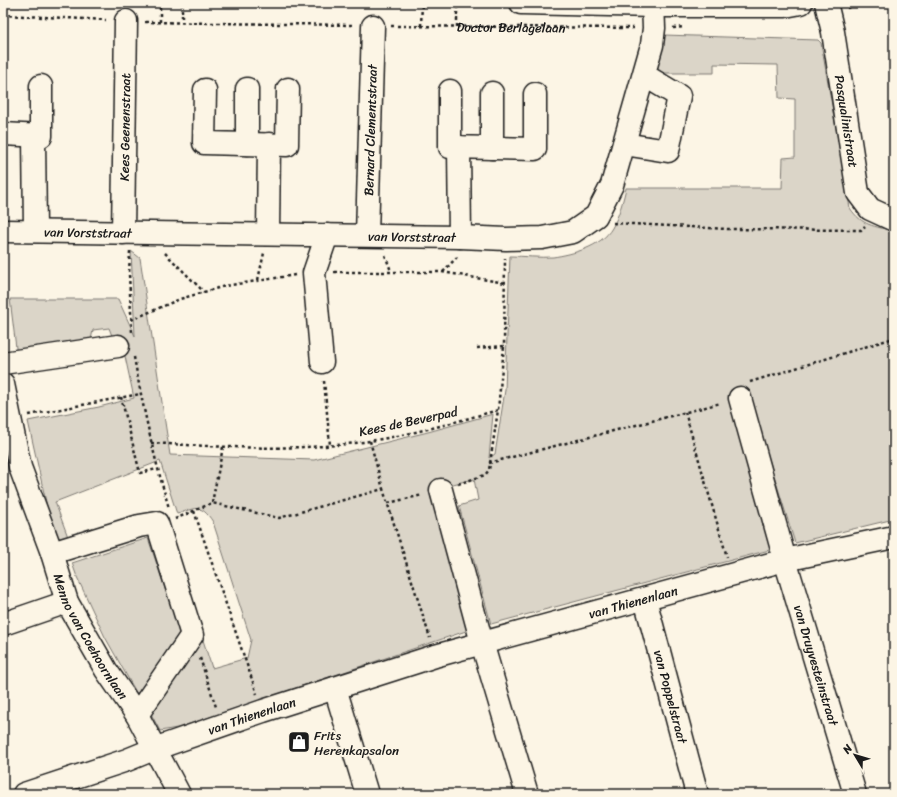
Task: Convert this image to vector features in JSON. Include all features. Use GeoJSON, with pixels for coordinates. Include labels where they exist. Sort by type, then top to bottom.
{"type":"FeatureCollection","features":[{"type":"Feature","properties":{"kind":"street","name":"Doctor Berlagelaan"},"geometry":{"type":"LineString","coordinates":[[521,3],[785,6],[801,3]]}},
{"type":"Feature","properties":{"kind":"street","name":"van Vorststraat"},"geometry":{"type":"LineString","coordinates":[[3,231],[460,236],[506,239],[542,238],[572,232],[596,216],[612,185],[652,45],[654,28],[653,5]]}},
{"type":"Feature","properties":{"kind":"street","name":"Pasqualinistraat"},"geometry":{"type":"LineString","coordinates":[[828,9],[858,193],[870,210]]}},
{"type":"Feature","properties":{"kind":"street","name":"Kees Geenenstraat"},"geometry":{"type":"LineString","coordinates":[[126,21],[133,233]]}},
{"type":"Feature","properties":{"kind":"street","name":"Bernard Clementstraat"},"geometry":{"type":"LineString","coordinates":[[367,235],[373,26]]}},
{"type":"Feature","properties":{"kind":"street"},"geometry":{"type":"LineString","coordinates":[[624,144],[668,151],[679,96],[644,75]]}},
{"type":"Feature","properties":{"kind":"street"},"geometry":{"type":"LineString","coordinates":[[3,134],[41,136],[41,86]]}},
{"type":"Feature","properties":{"kind":"street"},"geometry":{"type":"LineString","coordinates":[[247,89],[247,144]]}},
{"type":"Feature","properties":{"kind":"street"},"geometry":{"type":"LineString","coordinates":[[205,90],[204,143],[287,145],[288,89]]}},
{"type":"Feature","properties":{"kind":"street"},"geometry":{"type":"LineString","coordinates":[[450,91],[450,147],[535,149],[535,94]]}},
{"type":"Feature","properties":{"kind":"street"},"geometry":{"type":"LineString","coordinates":[[492,92],[492,148]]}},
{"type":"Feature","properties":{"kind":"street"},"geometry":{"type":"LineString","coordinates":[[34,136],[35,231]]}},
{"type":"Feature","properties":{"kind":"street"},"geometry":{"type":"LineString","coordinates":[[268,234],[269,144]]}},
{"type":"Feature","properties":{"kind":"street"},"geometry":{"type":"LineString","coordinates":[[459,147],[460,236]]}},
{"type":"Feature","properties":{"kind":"street"},"geometry":{"type":"LineString","coordinates":[[870,210],[894,220]]}},
{"type":"Feature","properties":{"kind":"street"},"geometry":{"type":"LineString","coordinates":[[322,362],[314,273],[327,235]]}},
{"type":"Feature","properties":{"kind":"street"},"geometry":{"type":"LineString","coordinates":[[3,363],[128,346]]}},
{"type":"Feature","properties":{"kind":"street","name":"Menno van Coehoornlaan"},"geometry":{"type":"LineString","coordinates":[[3,384],[20,467],[52,553],[67,602],[106,670],[136,715],[179,794]]}},
{"type":"Feature","properties":{"kind":"street"},"geometry":{"type":"LineString","coordinates":[[740,398],[785,560]]}},
{"type":"Feature","properties":{"kind":"street"},"geometry":{"type":"LineString","coordinates":[[441,490],[482,643],[527,794]]}},
{"type":"Feature","properties":{"kind":"street"},"geometry":{"type":"LineString","coordinates":[[165,522],[192,635]]}},
{"type":"Feature","properties":{"kind":"street","name":"Menno van Coehoornlaan"},"geometry":{"type":"LineString","coordinates":[[52,553],[139,526],[165,522]]}},
{"type":"Feature","properties":{"kind":"street","name":"van Thienenlaan"},"geometry":{"type":"LineString","coordinates":[[24,794],[127,760],[263,711],[435,656],[785,560],[894,537]]}},
{"type":"Feature","properties":{"kind":"street","name":"van Druyvesteinstraat"},"geometry":{"type":"LineString","coordinates":[[785,560],[855,794]]}},
{"type":"Feature","properties":{"kind":"street","name":"van Poppelstraat"},"geometry":{"type":"LineString","coordinates":[[645,599],[698,794]]}},
{"type":"Feature","properties":{"kind":"street"},"geometry":{"type":"LineString","coordinates":[[3,624],[67,602]]}},
{"type":"Feature","properties":{"kind":"street","name":"Menno van Coehoornlaan"},"geometry":{"type":"LineString","coordinates":[[136,715],[192,635]]}},
{"type":"Feature","properties":{"kind":"street"},"geometry":{"type":"LineString","coordinates":[[335,688],[367,794]]}},
{"type":"Feature","properties":{"kind":"path"},"geometry":{"type":"LineString","coordinates":[[160,3],[160,22]]}},
{"type":"Feature","properties":{"kind":"path"},"geometry":{"type":"LineString","coordinates":[[182,3],[182,22]]}},
{"type":"Feature","properties":{"kind":"path"},"geometry":{"type":"LineString","coordinates":[[421,26],[422,3]]}},
{"type":"Feature","properties":{"kind":"path"},"geometry":{"type":"LineString","coordinates":[[457,3],[457,27]]}},
{"type":"Feature","properties":{"kind":"path"},"geometry":{"type":"LineString","coordinates":[[828,9],[858,3]]}},
{"type":"Feature","properties":{"kind":"path","name":"Doctor Berlagelaan"},"geometry":{"type":"LineString","coordinates":[[3,15],[126,21],[373,26],[688,27]]}},
{"type":"Feature","properties":{"kind":"path"},"geometry":{"type":"LineString","coordinates":[[586,222],[728,229],[861,230],[868,222],[870,210]]}},
{"type":"Feature","properties":{"kind":"path"},"geometry":{"type":"LineString","coordinates":[[133,233],[204,292]]}},
{"type":"Feature","properties":{"kind":"path"},"geometry":{"type":"LineString","coordinates":[[133,233],[129,274],[128,346],[157,469],[165,522],[212,503],[279,518],[383,489]]}},
{"type":"Feature","properties":{"kind":"path"},"geometry":{"type":"LineString","coordinates":[[258,280],[268,234]]}},
{"type":"Feature","properties":{"kind":"path"},"geometry":{"type":"LineString","coordinates":[[388,503],[441,490],[485,475],[489,470],[498,410],[504,346],[506,239]]}},
{"type":"Feature","properties":{"kind":"path"},"geometry":{"type":"LineString","coordinates":[[489,463],[740,398],[748,382],[894,338]]}},
{"type":"Feature","properties":{"kind":"path"},"geometry":{"type":"LineString","coordinates":[[478,348],[504,346]]}},
{"type":"Feature","properties":{"kind":"path"},"geometry":{"type":"LineString","coordinates":[[322,362],[330,445]]}},
{"type":"Feature","properties":{"kind":"path"},"geometry":{"type":"LineString","coordinates":[[10,418],[140,394]]}},
{"type":"Feature","properties":{"kind":"path"},"geometry":{"type":"LineString","coordinates":[[121,398],[140,473],[157,469]]}},
{"type":"Feature","properties":{"kind":"path","name":"Kees de Beverpad"},"geometry":{"type":"LineString","coordinates":[[151,443],[277,448],[330,445],[370,441],[423,431],[498,410]]}},
{"type":"Feature","properties":{"kind":"path"},"geometry":{"type":"LineString","coordinates":[[685,412],[732,575]]}},
{"type":"Feature","properties":{"kind":"path"},"geometry":{"type":"LineString","coordinates":[[370,441],[383,489],[435,656]]}},
{"type":"Feature","properties":{"kind":"path"},"geometry":{"type":"LineString","coordinates":[[212,503],[223,447]]}},
{"type":"Feature","properties":{"kind":"path"},"geometry":{"type":"LineString","coordinates":[[194,511],[263,711]]}},
{"type":"Feature","properties":{"kind":"path"},"geometry":{"type":"LineString","coordinates":[[192,635],[222,725]]}},
{"type":"Feature","properties":{"kind":"shaded area"},"geometry":{"type":"Polygon","coordinates":[[[664,35],[818,40],[821,43],[850,208],[864,222],[894,231],[894,519],[795,543],[751,401],[773,549],[491,624],[459,506],[478,500],[474,479],[436,488],[472,629],[177,728],[160,731],[150,712],[202,637],[212,668],[247,658],[251,640],[213,522],[205,512],[197,509],[177,514],[160,461],[55,502],[71,545],[58,540],[48,511],[28,421],[99,407],[134,398],[123,347],[116,346],[109,328],[93,330],[90,345],[17,356],[10,299],[118,299],[135,336],[131,251],[140,258],[170,455],[314,460],[428,432],[493,414],[489,458],[495,454],[505,390],[510,256],[553,257],[578,252],[594,245],[607,235],[612,228],[619,213],[626,188],[782,188],[783,158],[795,157],[795,99],[779,98],[778,65],[714,64],[714,73],[654,73],[664,35]]]}},
{"type":"Feature","properties":{"kind":"shaded area"},"geometry":{"type":"Polygon","coordinates":[[[148,538],[179,630],[178,637],[137,694],[105,637],[72,563],[148,538]]]}},
{"type":"Feature","properties":{"kind":"place","name":"Frits Herenkapsalon"},"geometry":{"type":"Point","coordinates":[299,742]}}]}
